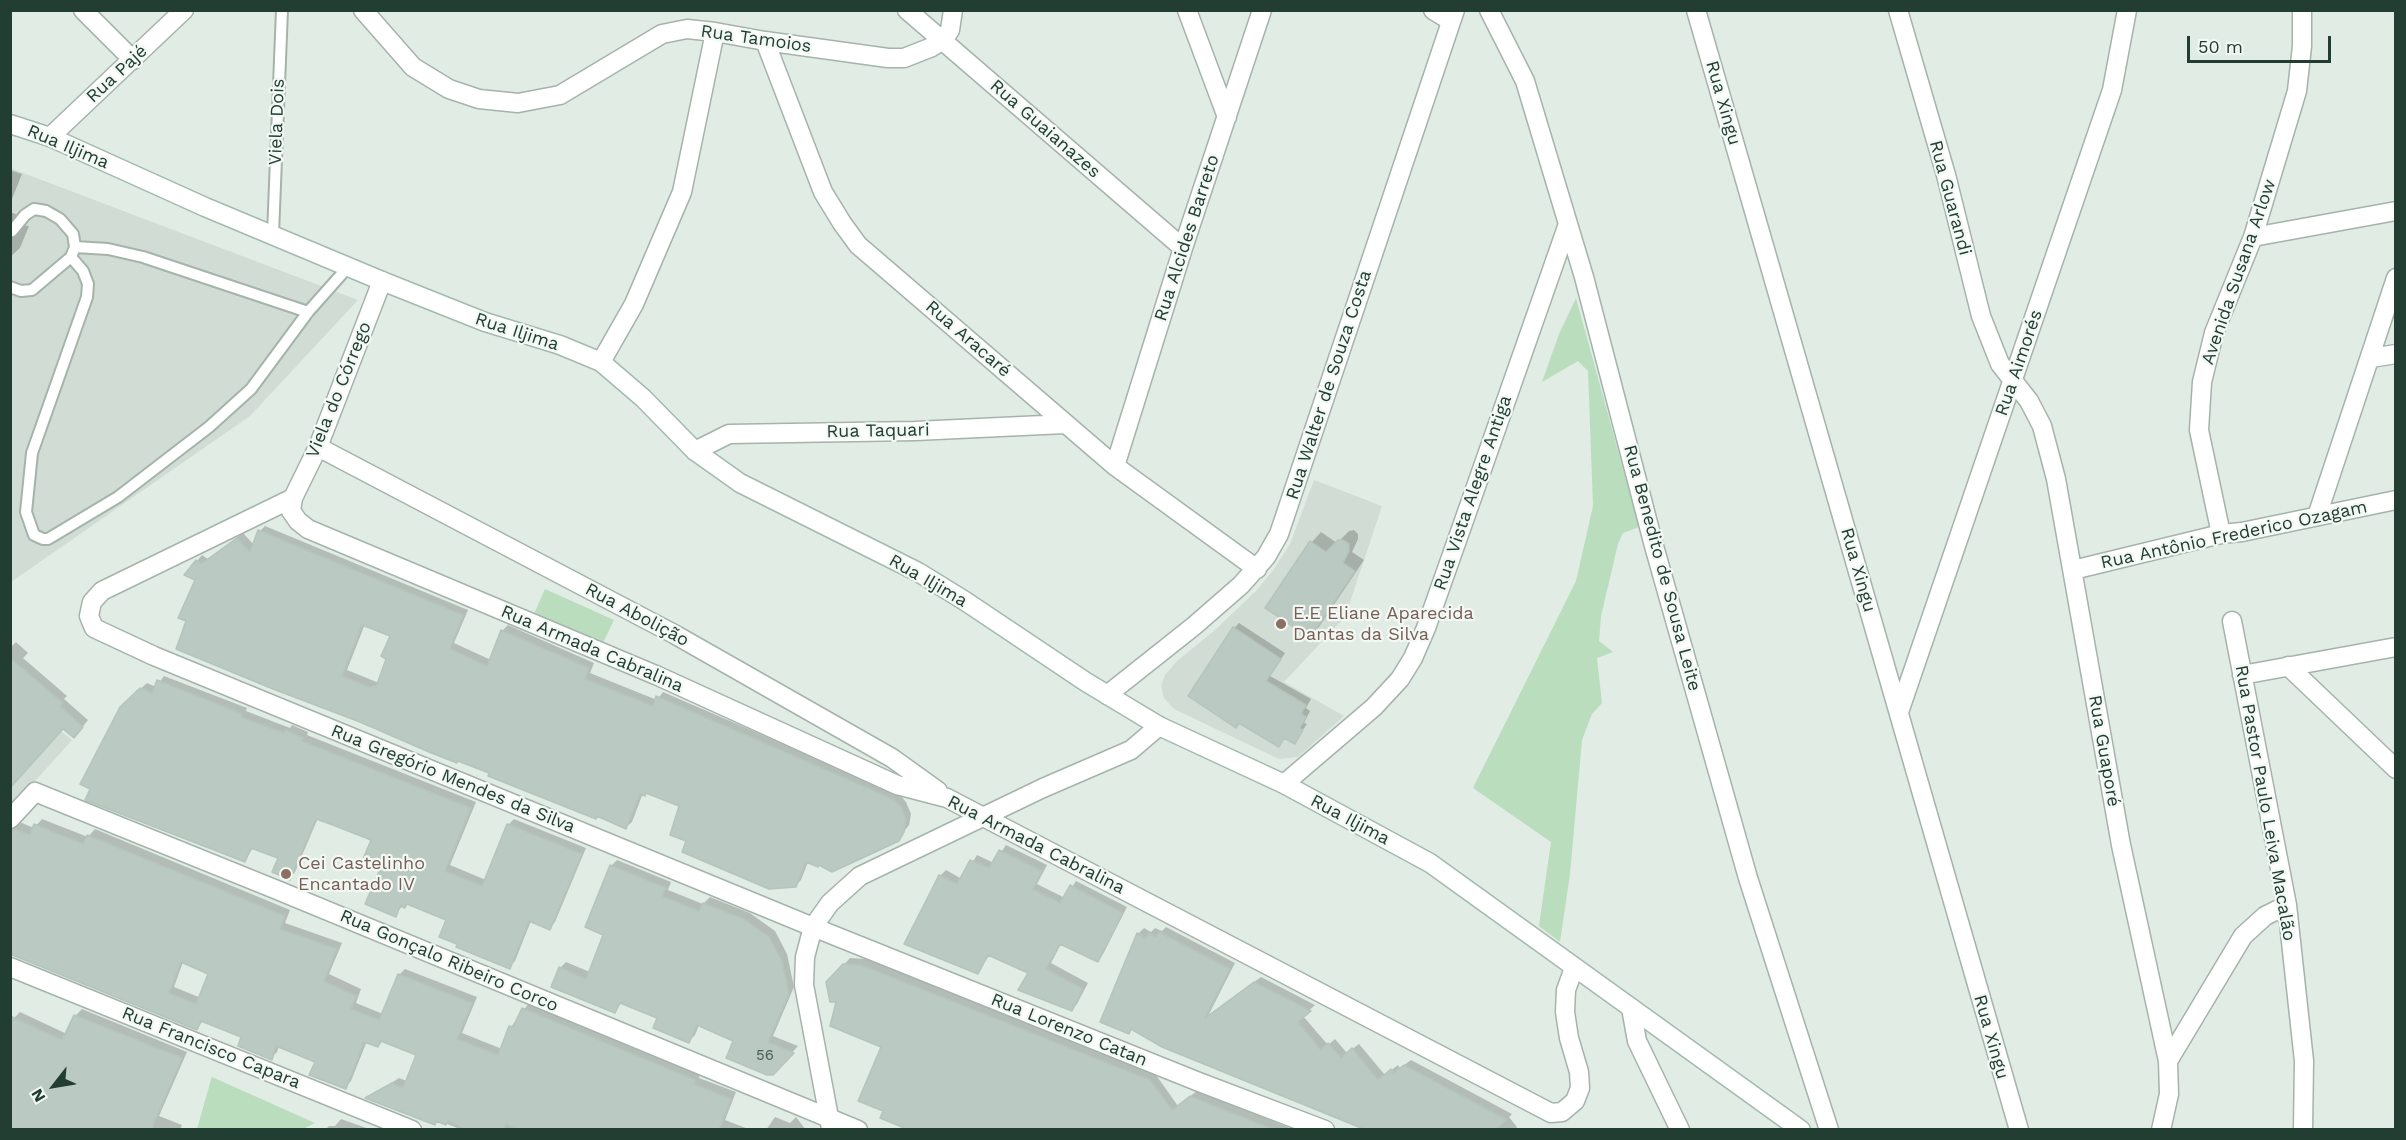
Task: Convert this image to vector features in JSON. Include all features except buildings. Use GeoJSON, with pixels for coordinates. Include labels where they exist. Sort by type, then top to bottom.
{"type":"FeatureCollection","features":[{"type":"Feature","properties":{"kind":"street"},"geometry":{"type":"LineString","coordinates":[[83,10],[133,60]]}},
{"type":"Feature","properties":{"kind":"street","name":"Rua Pajé"},"geometry":{"type":"LineString","coordinates":[[50,137],[184,10]]}},
{"type":"Feature","properties":{"kind":"street","name":"Rua Tamoios"},"geometry":{"type":"LineString","coordinates":[[363,10],[413,67],[449,89],[479,99],[518,103],[560,95],[662,34],[687,29],[896,58],[932,47],[943,40]]}},
{"type":"Feature","properties":{"kind":"street","name":"Rua Guaianazes"},"geometry":{"type":"LineString","coordinates":[[907,10],[1183,248]]}},
{"type":"Feature","properties":{"kind":"street"},"geometry":{"type":"LineString","coordinates":[[943,40],[950,30],[953,10]]}},
{"type":"Feature","properties":{"kind":"street"},"geometry":{"type":"LineString","coordinates":[[1187,10],[1227,117]]}},
{"type":"Feature","properties":{"kind":"street","name":"Rua Alcides Barreto"},"geometry":{"type":"LineString","coordinates":[[1115,466],[1183,248],[1262,10]]}},
{"type":"Feature","properties":{"kind":"street"},"geometry":{"type":"LineString","coordinates":[[1432,10],[1453,16]]}},
{"type":"Feature","properties":{"kind":"street","name":"Rua Benedito de Sousa Leite"},"geometry":{"type":"LineString","coordinates":[[1489,10],[1525,81],[1584,277],[1658,558],[1748,878],[1829,1130]]}},
{"type":"Feature","properties":{"kind":"street","name":"Rua Xingu"},"geometry":{"type":"LineString","coordinates":[[1696,10],[2019,1130]]}},
{"type":"Feature","properties":{"kind":"street","name":"Rua Guarandi"},"geometry":{"type":"LineString","coordinates":[[1898,10],[1946,175],[1981,316],[2000,364],[2013,380]]}},
{"type":"Feature","properties":{"kind":"street","name":"Rua Aimorés"},"geometry":{"type":"LineString","coordinates":[[1899,712],[2112,90],[2127,10]]}},
{"type":"Feature","properties":{"kind":"street","name":"Avenida Susana Arlow"},"geometry":{"type":"LineString","coordinates":[[2221,534],[2199,430],[2202,382],[2214,333],[2253,237],[2297,91],[2302,46],[2302,10]]}},
{"type":"Feature","properties":{"kind":"street","name":"Rua Walter de Souza Costa"},"geometry":{"type":"LineString","coordinates":[[1107,695],[1194,626],[1257,569],[1279,534],[1453,16]]}},
{"type":"Feature","properties":{"kind":"street"},"geometry":{"type":"LineString","coordinates":[[601,362],[634,304],[682,192],[715,32]]}},
{"type":"Feature","properties":{"kind":"street","name":"Rua Aracaré"},"geometry":{"type":"LineString","coordinates":[[765,41],[823,192],[853,237],[1115,466],[1257,569]]}},
{"type":"Feature","properties":{"kind":"street","name":"Rua Iljima"},"geometry":{"type":"LineString","coordinates":[[10,124],[50,137],[205,207],[382,282],[485,322],[561,345],[601,362],[644,398],[695,451],[740,483],[927,578],[1107,695],[1159,726],[1284,784],[1430,863],[1801,1130]]}},
{"type":"Feature","properties":{"kind":"street"},"geometry":{"type":"LineString","coordinates":[[2253,237],[2396,211]]}},
{"type":"Feature","properties":{"kind":"street","name":"Rua Vista Alegre Antiga"},"geometry":{"type":"LineString","coordinates":[[1284,784],[1374,708],[1400,679],[1413,658],[1426,628],[1568,224]]}},
{"type":"Feature","properties":{"kind":"street"},"geometry":{"type":"LineString","coordinates":[[2317,516],[2396,278]]}},
{"type":"Feature","properties":{"kind":"street","name":"Viela do Córrego"},"geometry":{"type":"LineString","coordinates":[[292,498],[318,447],[382,282]]}},
{"type":"Feature","properties":{"kind":"street"},"geometry":{"type":"LineString","coordinates":[[2371,358],[2396,354]]}},
{"type":"Feature","properties":{"kind":"street","name":"Rua Guaporé"},"geometry":{"type":"LineString","coordinates":[[2013,380],[2029,401],[2042,426],[2056,479],[2121,845],[2168,1061],[2169,1094],[2161,1130]]}},
{"type":"Feature","properties":{"kind":"street","name":"Rua Taquari"},"geometry":{"type":"LineString","coordinates":[[695,451],[729,434],[915,431],[1065,424]]}},
{"type":"Feature","properties":{"kind":"street","name":"Rua Abolição"},"geometry":{"type":"LineString","coordinates":[[318,447],[674,634],[892,758],[947,798]]}},
{"type":"Feature","properties":{"kind":"street","name":"Rua Gregório Mendes da Silva"},"geometry":{"type":"LineString","coordinates":[[292,498],[102,591],[92,602],[89,616],[94,628],[154,656],[813,927]]}},
{"type":"Feature","properties":{"kind":"street","name":"Rua Armada Cabralina"},"geometry":{"type":"LineString","coordinates":[[292,498],[291,511],[308,529],[658,676],[897,785],[947,798],[1551,1113],[1562,1112],[1575,1101],[1580,1088],[1579,1072],[1569,1038],[1565,1012],[1566,990],[1574,968]]}},
{"type":"Feature","properties":{"kind":"street","name":"Rua Antônio Frederico Ozagam"},"geometry":{"type":"LineString","coordinates":[[2073,570],[2221,534],[2242,532],[2396,500]]}},
{"type":"Feature","properties":{"kind":"street","name":"Rua Pastor Paulo Leiva Macalão"},"geometry":{"type":"LineString","coordinates":[[2232,621],[2287,905],[2304,1061],[2303,1130]]}},
{"type":"Feature","properties":{"kind":"street"},"geometry":{"type":"LineString","coordinates":[[2242,675],[2396,647]]}},
{"type":"Feature","properties":{"kind":"street"},"geometry":{"type":"LineString","coordinates":[[2288,666],[2396,770]]}},
{"type":"Feature","properties":{"kind":"street"},"geometry":{"type":"LineString","coordinates":[[830,1124],[804,985],[805,957],[813,927],[830,903],[860,876],[1043,788],[1131,750],[1159,726]]}},
{"type":"Feature","properties":{"kind":"street","name":"Rua Gonçalo Ribeiro Corco"},"geometry":{"type":"LineString","coordinates":[[10,819],[34,792],[282,892],[830,1124],[858,1130]]}},
{"type":"Feature","properties":{"kind":"street"},"geometry":{"type":"LineString","coordinates":[[2168,1061],[2243,936],[2265,916],[2287,905]]}},
{"type":"Feature","properties":{"kind":"street","name":"Rua Lorenzo Catan"},"geometry":{"type":"LineString","coordinates":[[813,927],[1199,1082],[1325,1130]]}},
{"type":"Feature","properties":{"kind":"street","name":"Rua Francisco Capara"},"geometry":{"type":"LineString","coordinates":[[10,967],[412,1130]]}},
{"type":"Feature","properties":{"kind":"street"},"geometry":{"type":"LineString","coordinates":[[1631,1008],[1637,1041],[1680,1130]]}},
{"type":"Feature","properties":{"kind":"lane","name":"Viela Dois"},"geometry":{"type":"LineString","coordinates":[[273,234],[282,10]]}},
{"type":"Feature","properties":{"kind":"lane"},"geometry":{"type":"LineString","coordinates":[[12,231],[25,215],[34,209],[46,211],[60,219],[74,234],[73,252],[88,284],[87,297],[32,453],[26,512],[34,535],[48,540],[118,497],[209,427],[251,389],[308,312],[348,267]]}},
{"type":"Feature","properties":{"kind":"lane"},"geometry":{"type":"LineString","coordinates":[[10,287],[21,291],[32,290],[73,252],[108,249],[143,257],[308,312]]}},
{"type":"Feature","properties":{"kind":"shaded area"},"geometry":{"type":"Polygon","coordinates":[[[10,168],[358,300],[250,416],[11,582],[10,168]]]}},
{"type":"Feature","properties":{"kind":"shaded area","name":"E.E Eliane Aparecida Dantas da Silva"},"geometry":{"type":"Polygon","coordinates":[[[1314,480],[1382,506],[1345,617],[1284,682],[1344,716],[1298,757],[1279,759],[1174,709],[1164,698],[1161,686],[1165,675],[1177,661],[1215,630],[1256,591],[1274,569],[1290,544],[1314,480]]]}},
{"type":"Feature","properties":{"kind":"shaded area"},"geometry":{"type":"Polygon","coordinates":[[[11,692],[72,740],[11,808],[11,692]]]}},
{"type":"Feature","properties":{"kind":"green space"},"geometry":{"type":"Polygon","coordinates":[[[1576,298],[1639,527],[1623,533],[1618,544],[1601,616],[1599,641],[1613,652],[1597,658],[1602,703],[1592,714],[1582,740],[1570,874],[1560,942],[1539,926],[1551,842],[1473,788],[1576,581],[1593,506],[1588,371],[1578,361],[1542,382],[1559,334],[1576,298]]]}},
{"type":"Feature","properties":{"kind":"green space"},"geometry":{"type":"Polygon","coordinates":[[[545,589],[614,620],[601,647],[533,616],[545,589]]]}},
{"type":"Feature","properties":{"kind":"green space"},"geometry":{"type":"Polygon","coordinates":[[[212,1076],[315,1123],[303,1129],[197,1129],[212,1076]]]}},
{"type":"Feature","properties":{"kind":"place","name":"E.E Eliane Aparecida Dantas da Silva"},"geometry":{"type":"Point","coordinates":[1281,624]}},
{"type":"Feature","properties":{"kind":"place","name":"Cei Castelinho Encantado IV"},"geometry":{"type":"Point","coordinates":[286,874]}}]}
